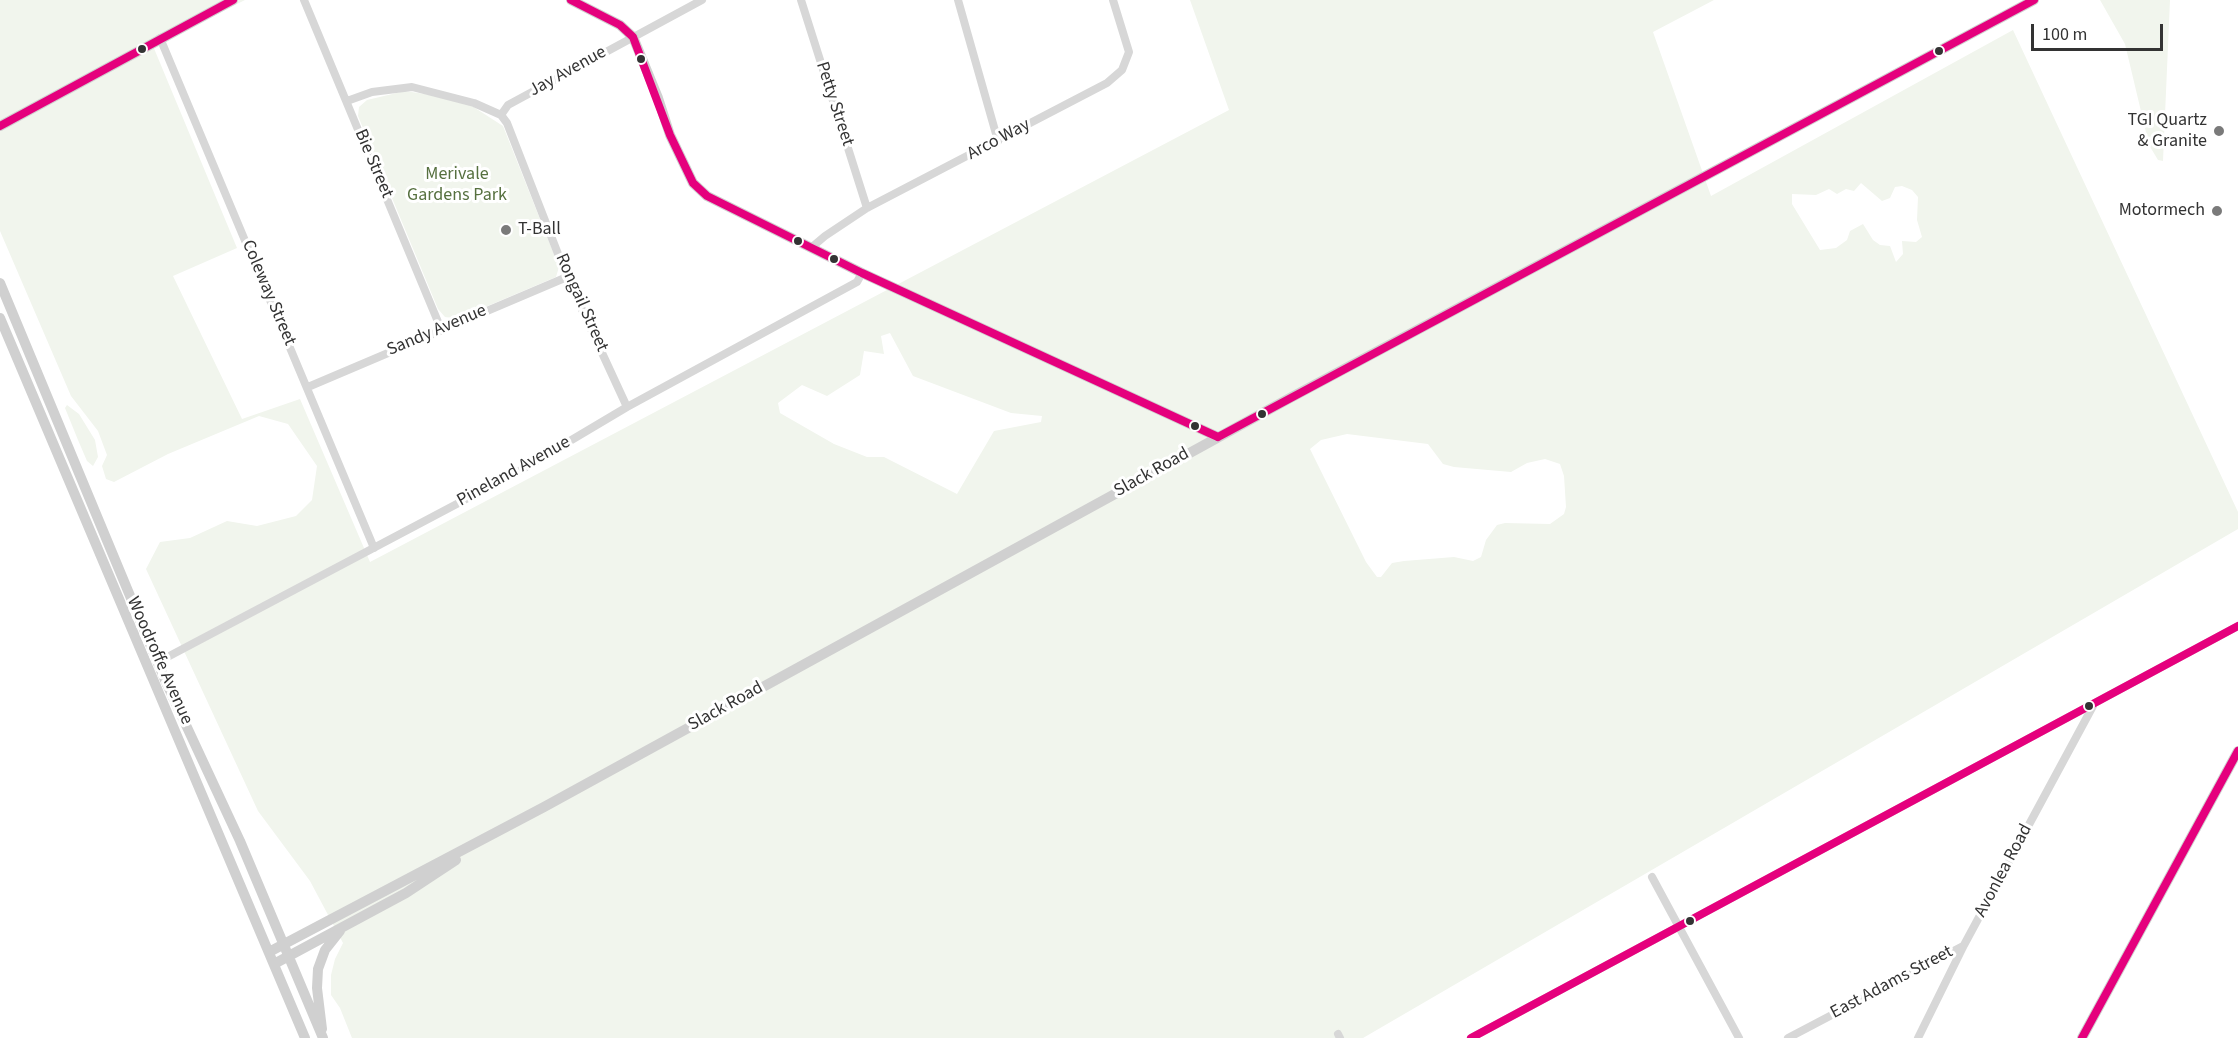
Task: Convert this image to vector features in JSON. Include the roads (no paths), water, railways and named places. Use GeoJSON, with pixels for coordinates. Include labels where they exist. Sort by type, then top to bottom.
{"type":"FeatureCollection","features":[{"type":"Feature","properties":{"kind":"street"},"geometry":{"type":"LineString","coordinates":[[0,126],[233,0]]}},
{"type":"Feature","properties":{"kind":"street","name":"Bie Street"},"geometry":{"type":"LineString","coordinates":[[304,0],[441,329]]}},
{"type":"Feature","properties":{"kind":"street"},"geometry":{"type":"LineString","coordinates":[[571,0],[620,25],[633,37],[670,135],[693,183],[707,196],[862,273],[1218,437]]}},
{"type":"Feature","properties":{"kind":"street","name":"Jay Avenue"},"geometry":{"type":"LineString","coordinates":[[501,115],[508,105],[702,0]]}},
{"type":"Feature","properties":{"kind":"street","name":"Petty Street"},"geometry":{"type":"LineString","coordinates":[[801,0],[867,208]]}},
{"type":"Feature","properties":{"kind":"street"},"geometry":{"type":"LineString","coordinates":[[957,0],[998,141]]}},
{"type":"Feature","properties":{"kind":"street","name":"Arco Way"},"geometry":{"type":"LineString","coordinates":[[812,247],[867,208],[1107,83],[1122,70],[1129,52],[1113,0]]}},
{"type":"Feature","properties":{"kind":"street","name":"Slack Road"},"geometry":{"type":"LineString","coordinates":[[269,952],[495,832],[1218,437],[2034,0]]}},
{"type":"Feature","properties":{"kind":"street","name":"Coleway Street"},"geometry":{"type":"LineString","coordinates":[[160,38],[374,548]]}},
{"type":"Feature","properties":{"kind":"street"},"geometry":{"type":"LineString","coordinates":[[346,101],[372,92],[412,87],[474,103],[501,115]]}},
{"type":"Feature","properties":{"kind":"street","name":"Rongail Street"},"geometry":{"type":"LineString","coordinates":[[501,115],[513,138],[567,277],[627,408]]}},
{"type":"Feature","properties":{"kind":"street","name":"Pineland Avenue"},"geometry":{"type":"LineString","coordinates":[[158,662],[521,470],[627,408],[857,282],[862,273]]}},
{"type":"Feature","properties":{"kind":"street","name":"Sandy Avenue"},"geometry":{"type":"LineString","coordinates":[[308,387],[567,277]]}},
{"type":"Feature","properties":{"kind":"street","name":"Woodroffe Avenue"},"geometry":{"type":"LineString","coordinates":[[0,283],[158,662],[232,822],[322,1036]]}},
{"type":"Feature","properties":{"kind":"street","name":"Woodroffe Avenue"},"geometry":{"type":"LineString","coordinates":[[0,318],[305,1038]]}},
{"type":"Feature","properties":{"kind":"street"},"geometry":{"type":"LineString","coordinates":[[1471,1038],[1678,929],[2238,626]]}},
{"type":"Feature","properties":{"kind":"street","name":"Avonlea Road"},"geometry":{"type":"LineString","coordinates":[[1918,1038],[1964,945],[2094,705]]}},
{"type":"Feature","properties":{"kind":"street"},"geometry":{"type":"LineString","coordinates":[[2082,1038],[2238,751]]}},
{"type":"Feature","properties":{"kind":"street","name":"Slack Road"},"geometry":{"type":"LineString","coordinates":[[274,964],[406,893],[495,832]]}},
{"type":"Feature","properties":{"kind":"street"},"geometry":{"type":"LineString","coordinates":[[1652,877],[1678,929],[1739,1038]]}},
{"type":"Feature","properties":{"kind":"street"},"geometry":{"type":"LineString","coordinates":[[322,1036],[318,969],[325,950],[347,925]]}},
{"type":"Feature","properties":{"kind":"street","name":"East Adams Street"},"geometry":{"type":"LineString","coordinates":[[1788,1038],[1964,945]]}},
{"type":"Feature","properties":{"kind":"place","name":"TGI Quartz & Granite"},"geometry":{"type":"Point","coordinates":[2219,131]}},
{"type":"Feature","properties":{"kind":"place","name":"Motormech"},"geometry":{"type":"Point","coordinates":[2217,211]}},
{"type":"Feature","properties":{"kind":"place","name":"T-Ball"},"geometry":{"type":"Point","coordinates":[506,230]}},
{"type":"Feature","properties":{"kind":"park label","name":"Merivale Gardens Park"},"geometry":{"type":"Point","coordinates":[457,186]}}]}
